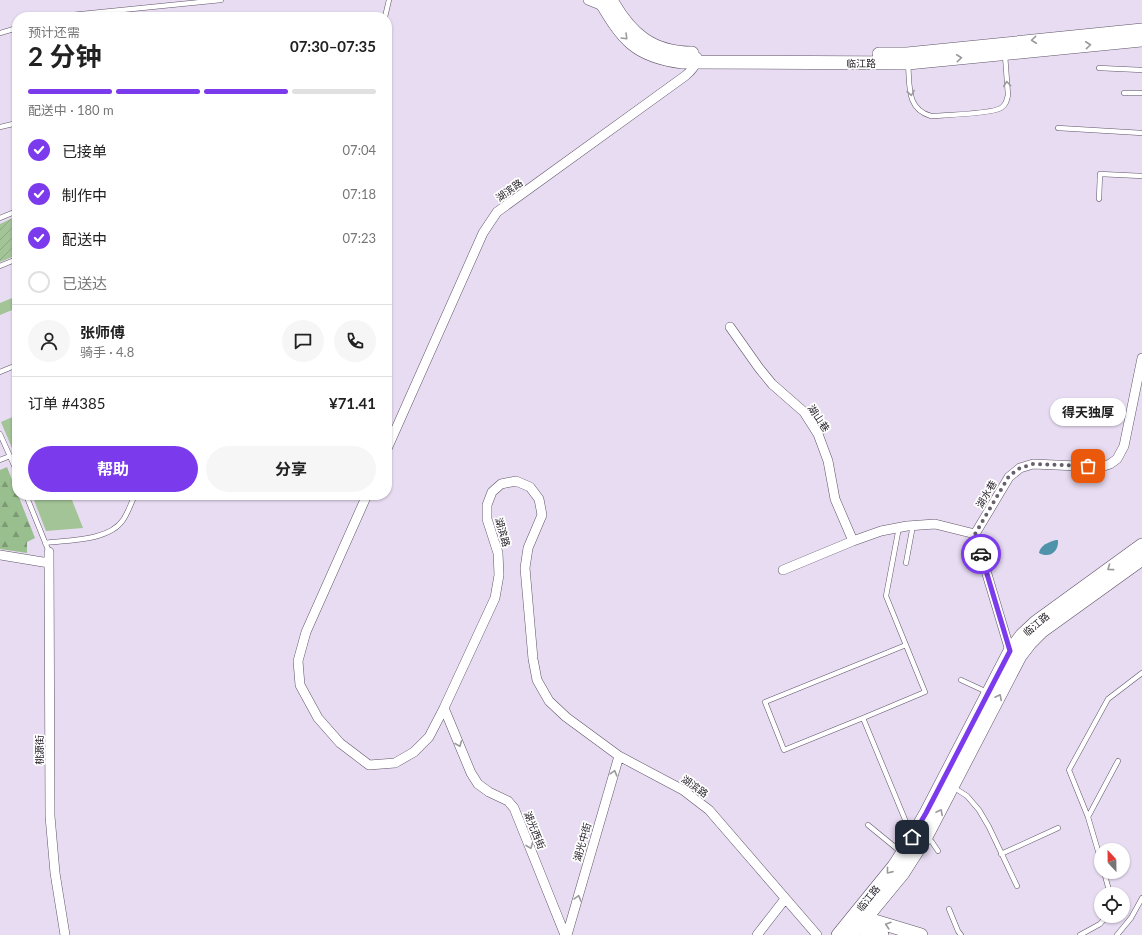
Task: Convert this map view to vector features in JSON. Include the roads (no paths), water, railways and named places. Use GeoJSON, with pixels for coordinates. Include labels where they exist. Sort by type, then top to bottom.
{"type":"FeatureCollection","features":[{"type":"Feature","properties":{"kind":"main road","name":"临江路"},"geometry":{"type":"LineString","coordinates":[[604,1],[618,30],[638,49],[665,60],[697,58],[908,59],[1004,49],[1142,30]]}},
{"type":"Feature","properties":{"kind":"main road","name":"临江路"},"geometry":{"type":"LineString","coordinates":[[1004,49],[1142,40]]}},
{"type":"Feature","properties":{"kind":"main road","name":"临江路"},"geometry":{"type":"LineString","coordinates":[[855,924],[902,853],[918,835],[953,787],[1022,635],[1036,622],[1142,546]]}},
{"type":"Feature","properties":{"kind":"main road","name":"临江路"},"geometry":{"type":"LineString","coordinates":[[838,935],[855,924],[903,873],[918,835],[988,693],[1015,653],[1142,559]]}},
{"type":"Feature","properties":{"kind":"main road"},"geometry":{"type":"LineString","coordinates":[[855,924],[882,935]]}},
{"type":"Feature","properties":{"kind":"main road"},"geometry":{"type":"LineString","coordinates":[[855,924],[921,935]]}},
{"type":"Feature","properties":{"kind":"street"},"geometry":{"type":"LineString","coordinates":[[588,0],[604,1]]}},
{"type":"Feature","properties":{"kind":"street","name":"湖滨路"},"geometry":{"type":"LineString","coordinates":[[392,438],[483,233],[497,212],[685,76],[692,69],[697,58]]}},
{"type":"Feature","properties":{"kind":"street","name":"湖山巷"},"geometry":{"type":"LineString","coordinates":[[730,327],[772,384],[804,412],[818,434],[828,461],[835,499],[853,541]]}},
{"type":"Feature","properties":{"kind":"street","name":"湖水巷"},"geometry":{"type":"LineString","coordinates":[[975,534],[1009,476],[1020,468],[1033,464],[1101,467],[1117,460],[1124,446],[1142,358]]}},
{"type":"Feature","properties":{"kind":"street","name":"湖滨路"},"geometry":{"type":"LineString","coordinates":[[365,500],[306,632],[298,661],[300,685],[318,718],[340,743],[369,765],[395,763],[414,752],[428,737],[444,708],[494,598],[498,583],[498,553],[487,519],[487,505],[492,492],[501,484],[516,481],[530,487],[539,499],[542,515],[528,548],[525,568],[533,659],[538,680],[549,702],[566,717],[618,756],[683,790],[709,810],[817,935]]}},
{"type":"Feature","properties":{"kind":"street"},"geometry":{"type":"LineString","coordinates":[[783,570],[853,541],[881,531],[899,527],[935,524],[975,534],[1015,653]]}},
{"type":"Feature","properties":{"kind":"street","name":"桃源街"},"geometry":{"type":"LineString","coordinates":[[48,552],[50,816],[55,873],[64,935]]}},
{"type":"Feature","properties":{"kind":"street"},"geometry":{"type":"LineString","coordinates":[[0,555],[49,563]]}},
{"type":"Feature","properties":{"kind":"street","name":"湖光西街"},"geometry":{"type":"LineString","coordinates":[[444,708],[471,773],[478,784],[489,792],[508,801],[514,808],[566,935]]}},
{"type":"Feature","properties":{"kind":"street","name":"湖光中街"},"geometry":{"type":"LineString","coordinates":[[566,935],[618,756]]}},
{"type":"Feature","properties":{"kind":"street"},"geometry":{"type":"LineString","coordinates":[[756,935],[785,899]]}},
{"type":"Feature","properties":{"kind":"lane"},"geometry":{"type":"LineString","coordinates":[[102,12],[221,0]]}},
{"type":"Feature","properties":{"kind":"lane"},"geometry":{"type":"LineString","coordinates":[[386,12],[390,0]]}},
{"type":"Feature","properties":{"kind":"lane"},"geometry":{"type":"LineString","coordinates":[[0,33],[12,29]]}},
{"type":"Feature","properties":{"kind":"lane"},"geometry":{"type":"LineString","coordinates":[[908,59],[911,96],[917,109],[924,114],[931,116],[993,111],[1004,105],[1007,100],[1008,94],[1004,49]]}},
{"type":"Feature","properties":{"kind":"lane"},"geometry":{"type":"LineString","coordinates":[[1099,68],[1142,70]]}},
{"type":"Feature","properties":{"kind":"lane"},"geometry":{"type":"LineString","coordinates":[[1124,93],[1142,93]]}},
{"type":"Feature","properties":{"kind":"lane"},"geometry":{"type":"LineString","coordinates":[[0,127],[12,124]]}},
{"type":"Feature","properties":{"kind":"lane"},"geometry":{"type":"LineString","coordinates":[[1058,128],[1142,133]]}},
{"type":"Feature","properties":{"kind":"lane"},"geometry":{"type":"LineString","coordinates":[[1098,199],[1100,174],[1142,176]]}},
{"type":"Feature","properties":{"kind":"lane"},"geometry":{"type":"LineString","coordinates":[[0,218],[12,213]]}},
{"type":"Feature","properties":{"kind":"lane"},"geometry":{"type":"LineString","coordinates":[[0,266],[12,260]]}},
{"type":"Feature","properties":{"kind":"lane"},"geometry":{"type":"LineString","coordinates":[[0,372],[12,367]]}},
{"type":"Feature","properties":{"kind":"lane"},"geometry":{"type":"LineString","coordinates":[[0,434],[12,461]]}},
{"type":"Feature","properties":{"kind":"lane"},"geometry":{"type":"LineString","coordinates":[[0,460],[10,456]]}},
{"type":"Feature","properties":{"kind":"lane"},"geometry":{"type":"LineString","coordinates":[[28,500],[48,552]]}},
{"type":"Feature","properties":{"kind":"lane"},"geometry":{"type":"LineString","coordinates":[[45,543],[90,538],[112,531],[123,521],[133,500]]}},
{"type":"Feature","properties":{"kind":"lane"},"geometry":{"type":"LineString","coordinates":[[906,563],[913,525]]}},
{"type":"Feature","properties":{"kind":"lane"},"geometry":{"type":"LineString","coordinates":[[899,527],[886,596],[906,644],[925,692],[784,750],[765,702],[906,644]]}},
{"type":"Feature","properties":{"kind":"lane"},"geometry":{"type":"LineString","coordinates":[[1096,843],[1088,817],[1069,770],[1108,699],[1142,673]]}},
{"type":"Feature","properties":{"kind":"lane"},"geometry":{"type":"LineString","coordinates":[[962,680],[988,693]]}},
{"type":"Feature","properties":{"kind":"lane"},"geometry":{"type":"LineString","coordinates":[[863,718],[918,835],[934,843],[938,851]]}},
{"type":"Feature","properties":{"kind":"lane"},"geometry":{"type":"LineString","coordinates":[[1088,817],[1118,761]]}},
{"type":"Feature","properties":{"kind":"lane"},"geometry":{"type":"LineString","coordinates":[[953,787],[972,800],[983,817],[992,840],[1002,854],[1017,886]]}},
{"type":"Feature","properties":{"kind":"lane"},"geometry":{"type":"LineString","coordinates":[[868,825],[902,853]]}},
{"type":"Feature","properties":{"kind":"lane"},"geometry":{"type":"LineString","coordinates":[[1002,854],[1058,828]]}},
{"type":"Feature","properties":{"kind":"lane"},"geometry":{"type":"LineString","coordinates":[[1117,935],[1131,918],[1142,898]]}},
{"type":"Feature","properties":{"kind":"lane"},"geometry":{"type":"LineString","coordinates":[[949,909],[958,931],[962,935]]}},
{"type":"Feature","properties":{"kind":"lane"},"geometry":{"type":"LineString","coordinates":[[1080,935],[1101,923]]}},
{"type":"Feature","properties":{"kind":"water"},"geometry":{"type":"Polygon","coordinates":[[[1058,540],[1058,544],[1053,553],[1043,555],[1039,553],[1043,546],[1058,540]]]}},
{"type":"Feature","properties":{"kind":"place","name":"得天独厚"},"geometry":{"type":"Point","coordinates":[1088,466]}}]}
